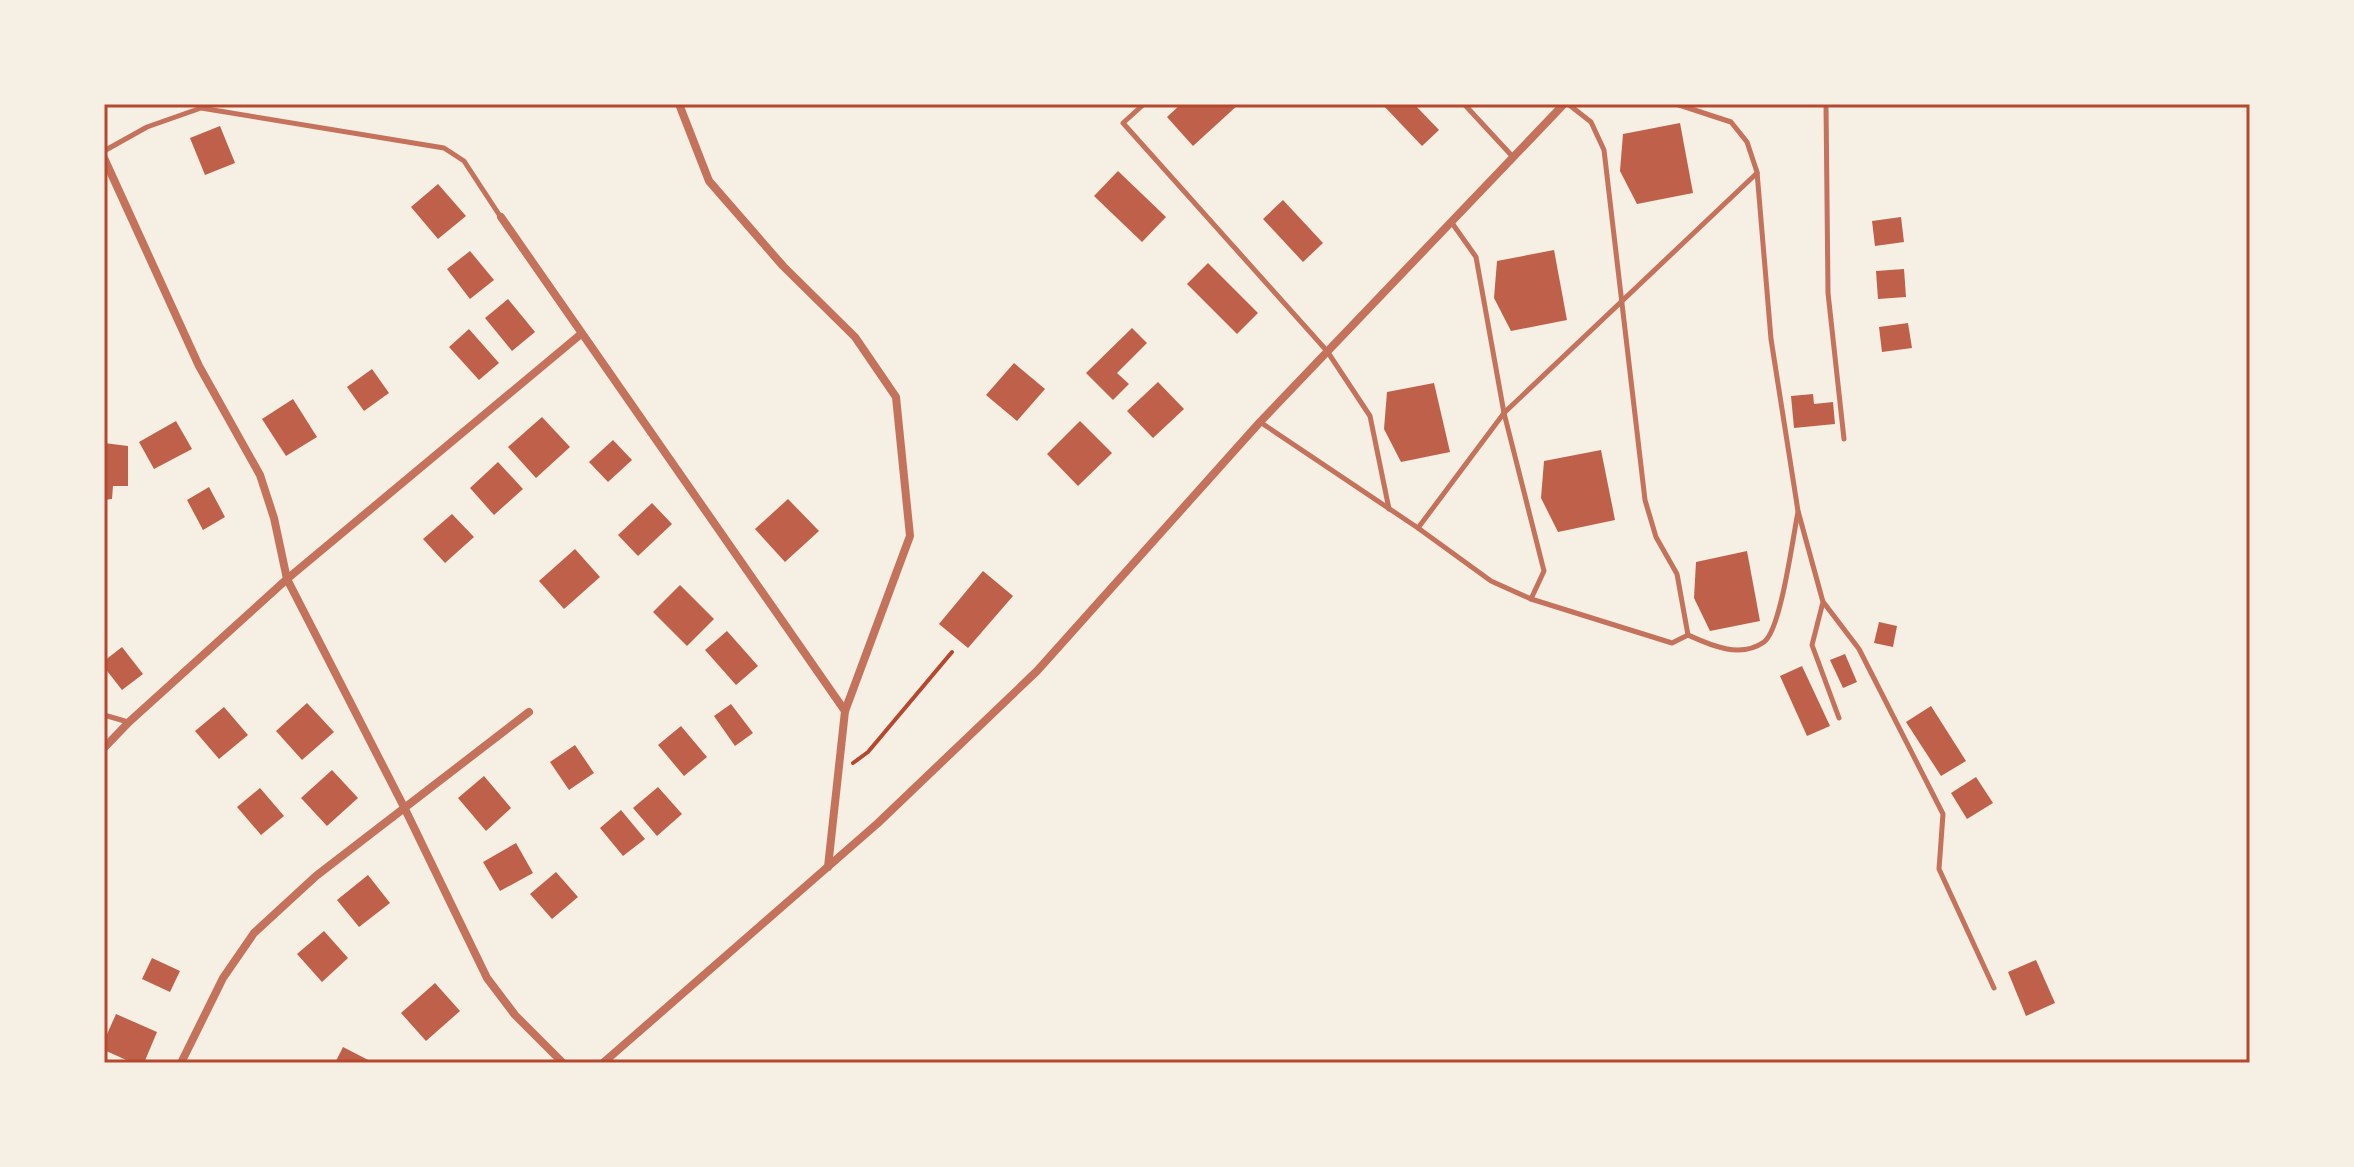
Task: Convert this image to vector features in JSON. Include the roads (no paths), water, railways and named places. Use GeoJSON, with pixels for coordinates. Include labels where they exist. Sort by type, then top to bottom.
{"type":"FeatureCollection","features":[{"type":"Feature","properties":{"kind":"street"},"geometry":{"type":"LineString","coordinates":[[679,104],[709,181],[783,266],[855,337],[896,397],[910,536],[845,711],[828,868]]}},
{"type":"Feature","properties":{"kind":"street"},"geometry":{"type":"LineString","coordinates":[[603,1063],[878,823],[1037,671],[1260,422],[1566,104]]}},
{"type":"Feature","properties":{"kind":"street"},"geometry":{"type":"LineString","coordinates":[[104,158],[199,366],[260,475],[274,518],[287,579],[404,807],[487,978],[515,1015],[563,1063]]}},
{"type":"Feature","properties":{"kind":"street"},"geometry":{"type":"LineString","coordinates":[[501,217],[845,711]]}},
{"type":"Feature","properties":{"kind":"street"},"geometry":{"type":"LineString","coordinates":[[104,748],[287,579],[581,334]]}},
{"type":"Feature","properties":{"kind":"street"},"geometry":{"type":"LineString","coordinates":[[181,1063],[223,978],[254,933],[316,876],[529,712]]}},
{"type":"Feature","properties":{"kind":"lane"},"geometry":{"type":"LineString","coordinates":[[1144,104],[1123,123],[1327,351],[1370,416],[1389,510]]}},
{"type":"Feature","properties":{"kind":"lane"},"geometry":{"type":"LineString","coordinates":[[1464,104],[1514,157]]}},
{"type":"Feature","properties":{"kind":"lane"},"geometry":{"type":"LineString","coordinates":[[1566,104],[1591,122],[1604,150],[1645,500],[1656,537],[1677,574],[1688,635]]}},
{"type":"Feature","properties":{"kind":"lane"},"geometry":{"type":"LineString","coordinates":[[1676,104],[1731,122],[1747,142],[1757,172],[1771,339],[1798,511],[1823,602],[1859,649],[1943,814],[1939,869],[1994,988]]}},
{"type":"Feature","properties":{"kind":"lane"},"geometry":{"type":"LineString","coordinates":[[1826,104],[1828,293],[1844,439]]}},
{"type":"Feature","properties":{"kind":"lane"},"geometry":{"type":"LineString","coordinates":[[104,151],[147,127],[201,108],[444,148],[464,161],[501,217]]}},
{"type":"Feature","properties":{"kind":"lane"},"geometry":{"type":"LineString","coordinates":[[1418,528],[1504,413],[1757,172]]}},
{"type":"Feature","properties":{"kind":"lane"},"geometry":{"type":"LineString","coordinates":[[1452,223],[1476,257],[1504,413],[1544,571],[1531,599]]}},
{"type":"Feature","properties":{"kind":"lane"},"geometry":{"type":"LineString","coordinates":[[1260,422],[1491,581],[1531,599],[1672,643],[1688,635]]}},
{"type":"Feature","properties":{"kind":"lane"},"geometry":{"type":"LineString","coordinates":[[1688,635],[1716,648],[1744,650],[1765,641],[1776,621],[1798,511]]}},
{"type":"Feature","properties":{"kind":"lane"},"geometry":{"type":"LineString","coordinates":[[1823,602],[1812,645],[1839,718]]}},
{"type":"Feature","properties":{"kind":"lane"},"geometry":{"type":"LineString","coordinates":[[104,715],[129,722]]}}]}
